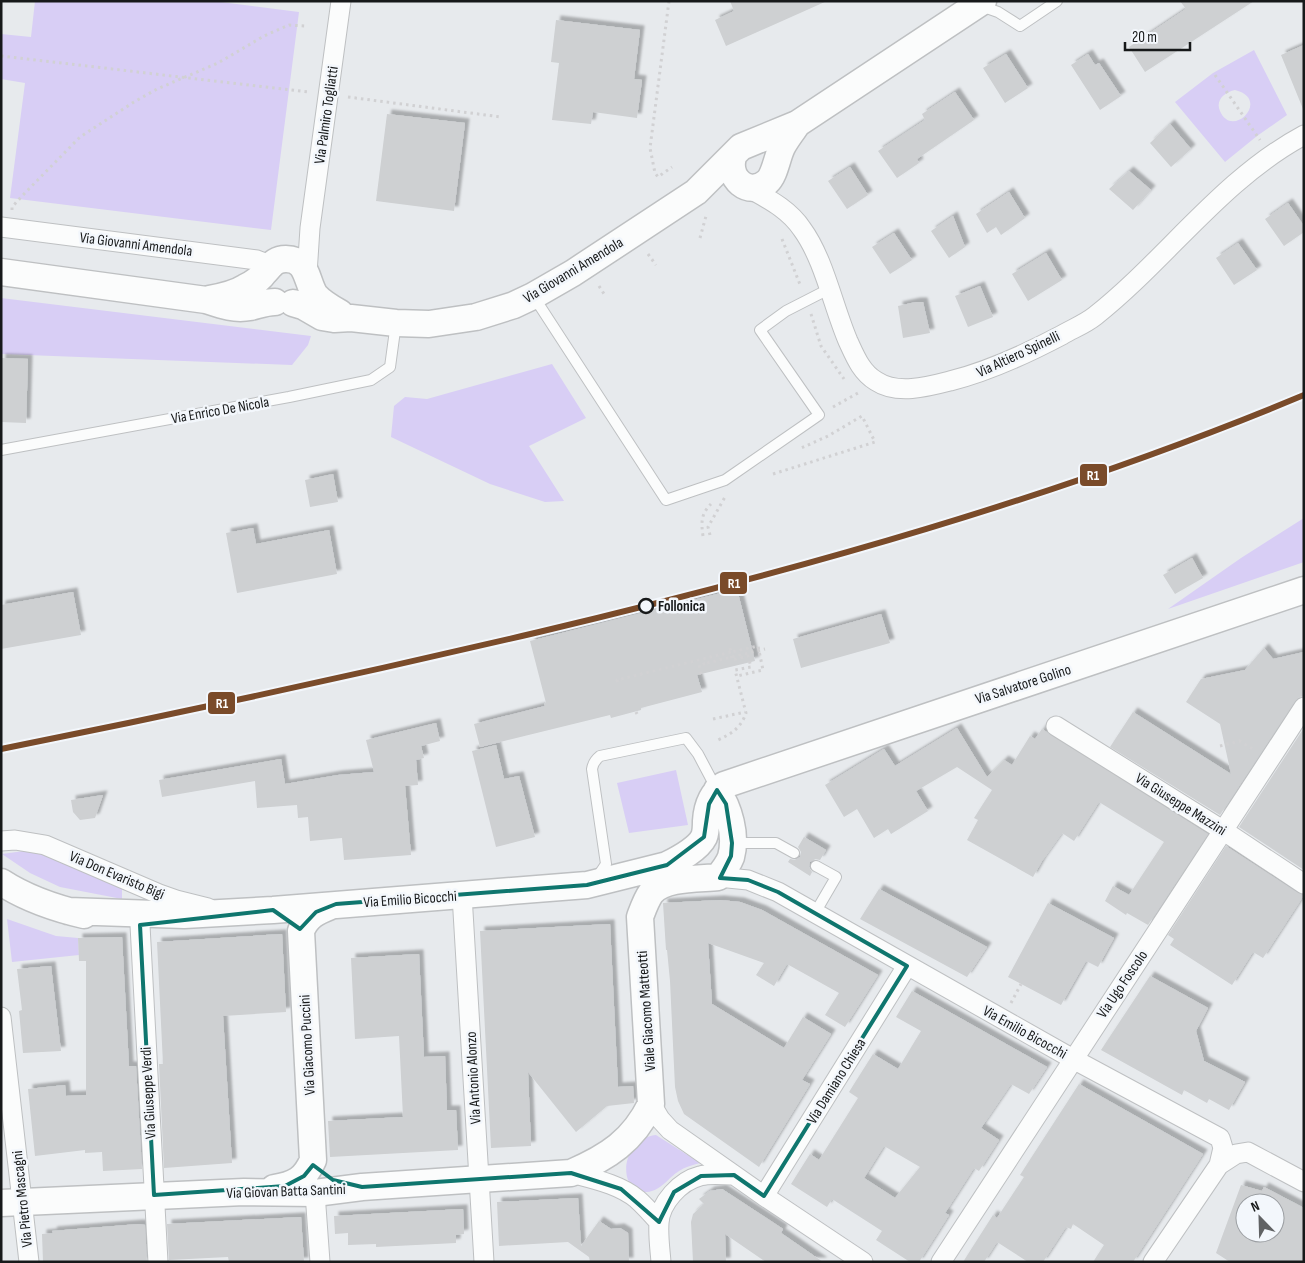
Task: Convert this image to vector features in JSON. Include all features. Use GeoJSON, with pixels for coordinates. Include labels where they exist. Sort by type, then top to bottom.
{"type":"FeatureCollection","features":[{"type":"Feature","properties":{"kind":"street","name":"Via Palmiro Togliatti"},"geometry":{"type":"LineString","coordinates":[[308,278],[310,228],[341,1]]}},
{"type":"Feature","properties":{"kind":"street","name":"Via Giovanni Amendola"},"geometry":{"type":"LineString","coordinates":[[284,302],[303,306],[322,317],[334,320],[351,318],[396,323],[429,324],[476,317],[514,305],[534,296],[573,273],[696,192],[740,151],[797,124],[980,3]]}},
{"type":"Feature","properties":{"kind":"street","name":"Via Giovanni Amendola"},"geometry":{"type":"LineString","coordinates":[[696,192],[734,185],[752,187],[765,184],[770,179],[782,148],[797,124]]}},
{"type":"Feature","properties":{"kind":"street","name":"Via Altiero Spinelli"},"geometry":{"type":"LineString","coordinates":[[871,389],[906,389],[941,384],[974,375],[1024,355],[1093,318],[1155,262],[1230,187],[1272,154],[1304,135]]}},
{"type":"Feature","properties":{"kind":"street"},"geometry":{"type":"LineString","coordinates":[[775,166],[774,159],[766,148],[753,144],[740,151],[732,170],[734,176],[744,185],[779,205],[802,228],[816,254],[839,320],[871,389]]}},
{"type":"Feature","properties":{"kind":"street","name":"Via Giovanni Amendola"},"geometry":{"type":"LineString","coordinates":[[1,227],[257,260],[271,266],[290,260],[296,261],[304,268],[314,293],[326,305],[351,318]]}},
{"type":"Feature","properties":{"kind":"street"},"geometry":{"type":"LineString","coordinates":[[206,300],[244,289],[292,249],[310,228]]}},
{"type":"Feature","properties":{"kind":"street"},"geometry":{"type":"LineString","coordinates":[[271,266],[263,284],[264,289],[267,294],[284,302]]}},
{"type":"Feature","properties":{"kind":"street"},"geometry":{"type":"LineString","coordinates":[[1,272],[206,300],[226,307],[238,308],[284,302],[304,295],[308,278]]}},
{"type":"Feature","properties":{"kind":"street","name":"Via Salvatore Golino"},"geometry":{"type":"LineString","coordinates":[[722,797],[724,784],[1304,590]]}},
{"type":"Feature","properties":{"kind":"street","name":"Via Ugo Foscolo"},"geometry":{"type":"LineString","coordinates":[[941,1262],[1304,707]]}},
{"type":"Feature","properties":{"kind":"street","name":"Via Giuseppe Mazzini"},"geometry":{"type":"LineString","coordinates":[[1056,726],[1224,831],[1304,884]]}},
{"type":"Feature","properties":{"kind":"street"},"geometry":{"type":"LineString","coordinates":[[587,885],[677,861],[698,845],[704,837],[709,804],[722,797],[732,827],[732,843],[731,856],[718,878]]}},
{"type":"Feature","properties":{"kind":"street","name":"Via Don Evaristo Bigi"},"geometry":{"type":"LineString","coordinates":[[8,840],[38,844],[57,850],[176,900],[233,913]]}},
{"type":"Feature","properties":{"kind":"street"},"geometry":{"type":"LineString","coordinates":[[698,845],[704,866],[718,878]]}},
{"type":"Feature","properties":{"kind":"street"},"geometry":{"type":"LineString","coordinates":[[640,917],[651,893],[657,887],[671,882],[718,878]]}},
{"type":"Feature","properties":{"kind":"street","name":"Via Emilio Bicocchi"},"geometry":{"type":"LineString","coordinates":[[718,878],[753,881],[778,892],[1073,1059],[1220,1138],[1222,1148],[1219,1165]]}},
{"type":"Feature","properties":{"kind":"street","name":"Via Emilio Bicocchi"},"geometry":{"type":"LineString","coordinates":[[1,882],[21,894],[42,903],[98,919],[140,925],[188,921],[233,913]]}},
{"type":"Feature","properties":{"kind":"street"},"geometry":{"type":"LineString","coordinates":[[587,885],[620,894],[630,902],[640,917]]}},
{"type":"Feature","properties":{"kind":"street","name":"Via Emilio Bicocchi"},"geometry":{"type":"LineString","coordinates":[[68,911],[145,914],[233,913],[587,885]]}},
{"type":"Feature","properties":{"kind":"street","name":"Via Antonio Alonzo"},"geometry":{"type":"LineString","coordinates":[[462,895],[484,1262]]}},
{"type":"Feature","properties":{"kind":"street"},"geometry":{"type":"LineString","coordinates":[[273,910],[290,918],[301,931],[310,916],[336,904]]}},
{"type":"Feature","properties":{"kind":"street","name":"Viale Giacomo Matteotti"},"geometry":{"type":"LineString","coordinates":[[640,917],[651,1104]]}},
{"type":"Feature","properties":{"kind":"street","name":"Via Giuseppe Verdi"},"geometry":{"type":"LineString","coordinates":[[140,925],[158,1262]]}},
{"type":"Feature","properties":{"kind":"street","name":"Via Giacomo Puccini"},"geometry":{"type":"LineString","coordinates":[[301,931],[313,1160]]}},
{"type":"Feature","properties":{"kind":"street","name":"Via Damiano Chiesa"},"geometry":{"type":"LineString","coordinates":[[764,1196],[907,966]]}},
{"type":"Feature","properties":{"kind":"street","name":"Via Pietro Mascagni"},"geometry":{"type":"LineString","coordinates":[[1,1018],[12,1202],[29,1262]]}},
{"type":"Feature","properties":{"kind":"street"},"geometry":{"type":"LineString","coordinates":[[571,1173],[599,1160],[621,1145],[643,1121],[651,1104]]}},
{"type":"Feature","properties":{"kind":"street"},"geometry":{"type":"LineString","coordinates":[[651,1104],[660,1119],[670,1130],[764,1196],[864,1262]]}},
{"type":"Feature","properties":{"kind":"street"},"geometry":{"type":"LineString","coordinates":[[1153,1262],[1219,1165],[1236,1154],[1248,1152],[1304,1182]]}},
{"type":"Feature","properties":{"kind":"street"},"geometry":{"type":"LineString","coordinates":[[313,1160],[319,1170],[325,1175],[345,1184],[362,1187]]}},
{"type":"Feature","properties":{"kind":"street"},"geometry":{"type":"LineString","coordinates":[[244,1192],[285,1186],[294,1182],[308,1171],[313,1160]]}},
{"type":"Feature","properties":{"kind":"street"},"geometry":{"type":"LineString","coordinates":[[571,1173],[599,1180],[621,1189],[636,1199],[659,1222]]}},
{"type":"Feature","properties":{"kind":"street","name":"Via Giovan Batta Santini"},"geometry":{"type":"LineString","coordinates":[[12,1202],[244,1192],[315,1193],[362,1187],[571,1173]]}},
{"type":"Feature","properties":{"kind":"street"},"geometry":{"type":"LineString","coordinates":[[661,1262],[659,1222],[665,1206],[674,1192],[686,1182],[701,1176],[734,1175]]}},
{"type":"Feature","properties":{"kind":"street"},"geometry":{"type":"LineString","coordinates":[[315,1193],[320,1262]]}},
{"type":"Feature","properties":{"kind":"lane"},"geometry":{"type":"LineString","coordinates":[[980,3],[1020,26],[1057,1]]}},
{"type":"Feature","properties":{"kind":"lane"},"geometry":{"type":"LineString","coordinates":[[534,296],[666,500],[725,480],[819,415],[760,330],[786,311],[829,289]]}},
{"type":"Feature","properties":{"kind":"lane","name":"Via Enrico De Nicola"},"geometry":{"type":"LineString","coordinates":[[1,450],[288,398],[371,380],[390,366],[396,323]]}},
{"type":"Feature","properties":{"kind":"lane"},"geometry":{"type":"LineString","coordinates":[[587,885],[602,872],[606,864],[592,769],[597,759],[608,754],[686,738],[698,754],[722,797]]}},
{"type":"Feature","properties":{"kind":"lane"},"geometry":{"type":"LineString","coordinates":[[732,843],[776,843],[794,853]]}},
{"type":"Feature","properties":{"kind":"lane"},"geometry":{"type":"LineString","coordinates":[[815,913],[836,877],[816,866]]}},
{"type":"Feature","properties":{"kind":"path"},"geometry":{"type":"LineString","coordinates":[[669,1],[650,148],[655,173],[658,177],[672,167]]}},
{"type":"Feature","properties":{"kind":"path"},"geometry":{"type":"LineString","coordinates":[[12,207],[80,137],[134,102],[157,89],[218,63],[264,36],[290,25],[305,26]]}},
{"type":"Feature","properties":{"kind":"path"},"geometry":{"type":"LineString","coordinates":[[1,56],[501,117]]}},
{"type":"Feature","properties":{"kind":"path"},"geometry":{"type":"LineString","coordinates":[[1214,75],[1256,136],[1272,154]]}},
{"type":"Feature","properties":{"kind":"path"},"geometry":{"type":"LineString","coordinates":[[700,238],[706,216]]}},
{"type":"Feature","properties":{"kind":"path"},"geometry":{"type":"LineString","coordinates":[[779,234],[807,300],[821,346],[846,382]]}},
{"type":"Feature","properties":{"kind":"path"},"geometry":{"type":"LineString","coordinates":[[648,254],[656,265]]}},
{"type":"Feature","properties":{"kind":"path"},"geometry":{"type":"LineString","coordinates":[[600,286],[606,297]]}},
{"type":"Feature","properties":{"kind":"path"},"geometry":{"type":"LineString","coordinates":[[853,388],[859,392],[871,389]]}},
{"type":"Feature","properties":{"kind":"path"},"geometry":{"type":"LineString","coordinates":[[819,415],[859,392],[871,389]]}},
{"type":"Feature","properties":{"kind":"path"},"geometry":{"type":"LineString","coordinates":[[773,474],[875,442],[862,416],[802,449]]}},
{"type":"Feature","properties":{"kind":"path"},"geometry":{"type":"LineString","coordinates":[[710,535],[708,527],[725,497]]}},
{"type":"Feature","properties":{"kind":"path"},"geometry":{"type":"LineString","coordinates":[[703,536],[701,523],[703,515],[711,504]]}},
{"type":"Feature","properties":{"kind":"path"},"geometry":{"type":"LineString","coordinates":[[618,682],[617,680],[730,650],[758,646],[764,670],[737,676]]}},
{"type":"Feature","properties":{"kind":"path"},"geometry":{"type":"LineString","coordinates":[[699,665],[765,649]]}},
{"type":"Feature","properties":{"kind":"path"},"geometry":{"type":"LineString","coordinates":[[718,740],[733,732],[744,720],[745,712],[736,670],[751,667],[748,656],[732,660],[730,650]]}},
{"type":"Feature","properties":{"kind":"path"},"geometry":{"type":"LineString","coordinates":[[698,660],[701,674]]}},
{"type":"Feature","properties":{"kind":"path"},"geometry":{"type":"LineString","coordinates":[[713,719],[745,712]]}},
{"type":"Feature","properties":{"kind":"path"},"geometry":{"type":"LineString","coordinates":[[1220,746],[1240,741],[1254,750]]}},
{"type":"Feature","properties":{"kind":"highlighted area"},"geometry":{"type":"Polygon","coordinates":[[[717,790],[726,804],[732,843],[731,856],[720,878],[748,880],[778,892],[907,966],[764,1196],[734,1175],[701,1176],[674,1192],[659,1222],[621,1189],[571,1173],[362,1187],[333,1180],[313,1165],[304,1176],[285,1186],[154,1195],[140,925],[273,910],[300,929],[316,912],[336,904],[587,885],[667,865],[704,837],[709,804],[717,790]]]}},
{"type":"Feature","properties":{"kind":"shaded area"},"geometry":{"type":"Polygon","coordinates":[[[35,1],[213,1],[299,12],[271,230],[10,198],[25,83],[1,79],[1,34],[31,37],[35,1]]]}},
{"type":"Feature","properties":{"kind":"shaded area"},"geometry":{"type":"Polygon","coordinates":[[[1254,50],[1287,115],[1225,162],[1175,102],[1213,73],[1254,50]],[[1235,90],[1222,97],[1219,107],[1226,119],[1233,121],[1246,115],[1250,108],[1250,101],[1245,95],[1235,90]]]}},
{"type":"Feature","properties":{"kind":"shaded area"},"geometry":{"type":"Polygon","coordinates":[[[1,298],[311,336],[308,345],[292,365],[1,354],[1,298]]]}},
{"type":"Feature","properties":{"kind":"shaded area"},"geometry":{"type":"Polygon","coordinates":[[[552,364],[586,418],[529,446],[564,501],[545,502],[490,484],[391,437],[394,406],[405,397],[427,399],[552,364]]]}},
{"type":"Feature","properties":{"kind":"shaded area"},"geometry":{"type":"Polygon","coordinates":[[[1304,518],[1304,562],[1168,609],[1241,558],[1304,518]]]}},
{"type":"Feature","properties":{"kind":"shaded area"},"geometry":{"type":"Polygon","coordinates":[[[676,770],[688,825],[629,833],[617,783],[676,770]]]}},
{"type":"Feature","properties":{"kind":"shaded area"},"geometry":{"type":"Polygon","coordinates":[[[24,851],[45,853],[122,885],[122,899],[60,887],[30,873],[2,854],[24,851]]]}},
{"type":"Feature","properties":{"kind":"shaded area"},"geometry":{"type":"Polygon","coordinates":[[[7,919],[56,936],[78,938],[79,955],[12,962],[7,919]]]}},
{"type":"Feature","properties":{"kind":"shaded area"},"geometry":{"type":"Polygon","coordinates":[[[656,1135],[700,1163],[681,1170],[652,1191],[637,1190],[631,1185],[627,1176],[626,1166],[629,1155],[635,1146],[644,1139],[656,1135]]]}},
{"type":"Feature","properties":{"kind":"building"},"geometry":{"type":"Polygon","coordinates":[[[730,1],[827,1],[726,46],[715,20],[734,11],[730,1]]]}},
{"type":"Feature","properties":{"kind":"building"},"geometry":{"type":"Polygon","coordinates":[[[1180,1],[1254,1],[1145,72],[1129,47],[1186,9],[1180,1]]]}},
{"type":"Feature","properties":{"kind":"building"},"geometry":{"type":"Polygon","coordinates":[[[556,20],[640,30],[634,79],[642,80],[637,118],[593,112],[591,124],[552,120],[559,63],[551,62],[556,20]]]}},
{"type":"Feature","properties":{"kind":"building"},"geometry":{"type":"Polygon","coordinates":[[[1304,45],[1304,109],[1303,109],[1281,55],[1304,45]]]}},
{"type":"Feature","properties":{"kind":"building"},"geometry":{"type":"Polygon","coordinates":[[[1006,54],[1028,88],[1005,103],[983,68],[1006,54]]]}},
{"type":"Feature","properties":{"kind":"building"},"geometry":{"type":"Polygon","coordinates":[[[1088,54],[1095,65],[1099,63],[1121,96],[1100,110],[1071,65],[1088,54]]]}},
{"type":"Feature","properties":{"kind":"building"},"geometry":{"type":"Polygon","coordinates":[[[955,92],[974,120],[917,159],[919,163],[897,178],[878,151],[925,120],[922,114],[955,92]]]}},
{"type":"Feature","properties":{"kind":"building"},"geometry":{"type":"Polygon","coordinates":[[[387,114],[465,123],[454,211],[376,201],[387,114]]]}},
{"type":"Feature","properties":{"kind":"building"},"geometry":{"type":"Polygon","coordinates":[[[1170,124],[1191,149],[1171,167],[1150,143],[1170,124]]]}},
{"type":"Feature","properties":{"kind":"building"},"geometry":{"type":"Polygon","coordinates":[[[850,167],[868,195],[847,209],[828,181],[850,167]]]}},
{"type":"Feature","properties":{"kind":"building"},"geometry":{"type":"Polygon","coordinates":[[[1129,171],[1151,190],[1133,210],[1109,189],[1129,171]]]}},
{"type":"Feature","properties":{"kind":"building"},"geometry":{"type":"Polygon","coordinates":[[[1009,192],[1025,218],[1001,235],[996,227],[987,233],[976,214],[1009,192]]]}},
{"type":"Feature","properties":{"kind":"building"},"geometry":{"type":"Polygon","coordinates":[[[1288,203],[1304,226],[1304,232],[1284,246],[1265,219],[1288,203]]]}},
{"type":"Feature","properties":{"kind":"building"},"geometry":{"type":"Polygon","coordinates":[[[953,216],[965,247],[949,258],[931,231],[953,216]]]}},
{"type":"Feature","properties":{"kind":"building"},"geometry":{"type":"Polygon","coordinates":[[[894,233],[912,260],[890,274],[872,247],[894,233]]]}},
{"type":"Feature","properties":{"kind":"building"},"geometry":{"type":"Polygon","coordinates":[[[1238,243],[1257,270],[1234,285],[1216,258],[1238,243]]]}},
{"type":"Feature","properties":{"kind":"building"},"geometry":{"type":"Polygon","coordinates":[[[1046,253],[1062,280],[1028,301],[1012,274],[1046,253]]]}},
{"type":"Feature","properties":{"kind":"building"},"geometry":{"type":"Polygon","coordinates":[[[980,286],[993,317],[968,327],[955,296],[980,286]]]}},
{"type":"Feature","properties":{"kind":"building"},"geometry":{"type":"Polygon","coordinates":[[[923,302],[930,333],[903,338],[898,306],[923,302]]]}},
{"type":"Feature","properties":{"kind":"building"},"geometry":{"type":"Polygon","coordinates":[[[1,358],[28,359],[26,423],[1,422],[1,358]]]}},
{"type":"Feature","properties":{"kind":"building"},"geometry":{"type":"Polygon","coordinates":[[[333,474],[338,502],[310,507],[305,480],[333,474]]]}},
{"type":"Feature","properties":{"kind":"building"},"geometry":{"type":"Polygon","coordinates":[[[253,528],[256,544],[329,530],[337,574],[237,593],[226,533],[253,528]]]}},
{"type":"Feature","properties":{"kind":"building"},"geometry":{"type":"Polygon","coordinates":[[[1192,558],[1203,578],[1175,594],[1163,575],[1192,558]]]}},
{"type":"Feature","properties":{"kind":"building"},"geometry":{"type":"Polygon","coordinates":[[[737,589],[755,661],[697,675],[702,692],[611,718],[610,715],[480,747],[474,724],[545,706],[544,704],[546,703],[530,641],[737,589]]]}},
{"type":"Feature","properties":{"kind":"building"},"geometry":{"type":"Polygon","coordinates":[[[73,592],[81,635],[1,649],[1,605],[73,592]]]}},
{"type":"Feature","properties":{"kind":"building"},"geometry":{"type":"Polygon","coordinates":[[[881,614],[890,643],[801,668],[793,639],[881,614]]]}},
{"type":"Feature","properties":{"kind":"building"},"geometry":{"type":"Polygon","coordinates":[[[1264,648],[1273,659],[1304,652],[1304,696],[1299,697],[1295,701],[1220,815],[1110,747],[1133,712],[1231,774],[1220,724],[1186,702],[1201,679],[1245,670],[1264,648]]]}},
{"type":"Feature","properties":{"kind":"building"},"geometry":{"type":"Polygon","coordinates":[[[436,723],[440,741],[421,746],[424,758],[416,760],[418,785],[405,786],[411,855],[344,860],[342,838],[310,841],[308,817],[298,818],[297,805],[257,808],[255,781],[162,797],[159,780],[281,759],[285,784],[338,775],[374,772],[366,740],[436,723]]]}},
{"type":"Feature","properties":{"kind":"building"},"geometry":{"type":"Polygon","coordinates":[[[957,728],[987,777],[1004,760],[1012,765],[1030,736],[1035,739],[1042,729],[1208,834],[1148,925],[1127,913],[1126,915],[1105,901],[1113,886],[1129,895],[1164,842],[1099,802],[1074,841],[1062,833],[1033,877],[967,840],[978,820],[974,818],[992,790],[957,767],[916,791],[928,811],[891,834],[888,829],[874,838],[857,809],[844,817],[825,785],[884,749],[895,766],[957,728]]]}},
{"type":"Feature","properties":{"kind":"building"},"geometry":{"type":"Polygon","coordinates":[[[1304,728],[1304,870],[1239,827],[1304,728]]]}},
{"type":"Feature","properties":{"kind":"building"},"geometry":{"type":"Polygon","coordinates":[[[496,745],[504,779],[519,776],[535,837],[496,847],[472,751],[496,745]]]}},
{"type":"Feature","properties":{"kind":"building"},"geometry":{"type":"Polygon","coordinates":[[[103,795],[95,818],[80,820],[73,812],[71,800],[103,795]]]}},
{"type":"Feature","properties":{"kind":"building"},"geometry":{"type":"Polygon","coordinates":[[[804,837],[826,850],[820,860],[815,859],[810,862],[809,867],[812,872],[810,876],[788,862],[790,859],[795,860],[800,857],[801,852],[798,847],[804,837]]]}},
{"type":"Feature","properties":{"kind":"building"},"geometry":{"type":"Polygon","coordinates":[[[1226,846],[1304,895],[1263,958],[1253,952],[1232,985],[1170,945],[1174,939],[1168,935],[1226,846]]]}},
{"type":"Feature","properties":{"kind":"building"},"geometry":{"type":"Polygon","coordinates":[[[879,889],[987,947],[967,977],[860,919],[879,889]]]}},
{"type":"Feature","properties":{"kind":"building"},"geometry":{"type":"Polygon","coordinates":[[[720,900],[740,902],[762,910],[878,975],[845,1027],[825,1015],[839,993],[787,964],[774,986],[756,975],[764,963],[708,943],[712,1004],[784,1048],[803,1017],[831,1034],[802,1080],[810,1084],[759,1167],[684,1114],[678,1101],[675,1087],[670,981],[663,903],[720,900]]]}},
{"type":"Feature","properties":{"kind":"building"},"geometry":{"type":"Polygon","coordinates":[[[1048,903],[1114,938],[1098,967],[1086,961],[1061,1005],[1008,977],[1048,903]]]}},
{"type":"Feature","properties":{"kind":"building"},"geometry":{"type":"Polygon","coordinates":[[[610,924],[618,1087],[633,1086],[634,1103],[607,1106],[576,1132],[528,1072],[531,1146],[491,1148],[480,931],[610,924]]]}},
{"type":"Feature","properties":{"kind":"building"},"geometry":{"type":"Polygon","coordinates":[[[282,934],[286,1012],[223,1016],[232,1163],[164,1168],[159,1064],[163,1064],[157,942],[282,934]]]}},
{"type":"Feature","properties":{"kind":"building"},"geometry":{"type":"Polygon","coordinates":[[[122,937],[129,1066],[136,1066],[142,1169],[103,1171],[102,1152],[85,1153],[85,1150],[35,1156],[28,1089],[65,1085],[66,1096],[86,1095],[86,961],[79,961],[78,938],[122,937]]]}},
{"type":"Feature","properties":{"kind":"building"},"geometry":{"type":"Polygon","coordinates":[[[419,954],[424,1057],[445,1056],[447,1110],[456,1110],[458,1150],[330,1157],[328,1121],[403,1117],[399,1036],[355,1039],[351,958],[419,954]]]}},
{"type":"Feature","properties":{"kind":"building"},"geometry":{"type":"Polygon","coordinates":[[[51,966],[61,1051],[23,1053],[19,1011],[22,1010],[17,969],[51,966]]]}},
{"type":"Feature","properties":{"kind":"building"},"geometry":{"type":"Polygon","coordinates":[[[1150,976],[1208,1008],[1196,1031],[1204,1061],[1245,1082],[1229,1110],[1209,1099],[1207,1103],[1184,1090],[1182,1095],[1101,1050],[1150,976]]]}},
{"type":"Feature","properties":{"kind":"building"},"geometry":{"type":"Polygon","coordinates":[[[912,991],[1047,1067],[1029,1094],[1011,1084],[981,1128],[999,1140],[979,1171],[974,1168],[945,1213],[949,1215],[919,1262],[910,1262],[876,1240],[882,1231],[832,1199],[827,1207],[791,1184],[810,1154],[819,1160],[858,1098],[849,1092],[873,1054],[898,1069],[921,1031],[896,1017],[912,991]],[[884,1146],[864,1178],[895,1198],[920,1167],[884,1146]]]}},
{"type":"Feature","properties":{"kind":"building"},"geometry":{"type":"Polygon","coordinates":[[[1079,1084],[1203,1154],[1133,1262],[1093,1262],[1104,1245],[1073,1224],[1071,1229],[1066,1227],[1043,1262],[1028,1262],[997,1242],[984,1262],[963,1262],[993,1215],[997,1218],[1024,1177],[1020,1175],[1079,1084]]]}},
{"type":"Feature","properties":{"kind":"building"},"geometry":{"type":"Polygon","coordinates":[[[1241,1185],[1262,1191],[1264,1187],[1275,1193],[1238,1193],[1241,1185]]]}},
{"type":"Feature","properties":{"kind":"building"},"geometry":{"type":"Polygon","coordinates":[[[722,1189],[783,1229],[781,1233],[823,1262],[766,1262],[725,1234],[726,1262],[693,1262],[691,1222],[693,1214],[704,1204],[699,1199],[710,1191],[722,1189]]]}},
{"type":"Feature","properties":{"kind":"building"},"geometry":{"type":"Polygon","coordinates":[[[578,1198],[581,1246],[599,1221],[611,1229],[620,1228],[628,1233],[629,1262],[590,1262],[589,1257],[568,1242],[499,1246],[497,1202],[578,1198]]]}},
{"type":"Feature","properties":{"kind":"building"},"geometry":{"type":"Polygon","coordinates":[[[1285,1198],[1304,1208],[1304,1262],[1230,1262],[1216,1253],[1235,1201],[1235,1243],[1285,1243],[1285,1198]]]}},
{"type":"Feature","properties":{"kind":"building"},"geometry":{"type":"Polygon","coordinates":[[[463,1209],[464,1234],[456,1235],[456,1243],[376,1247],[376,1244],[348,1245],[348,1233],[335,1234],[334,1216],[463,1209]]]}},
{"type":"Feature","properties":{"kind":"building"},"geometry":{"type":"Polygon","coordinates":[[[301,1217],[304,1262],[229,1262],[228,1257],[169,1260],[167,1224],[301,1217]]]}},
{"type":"Feature","properties":{"kind":"building"},"geometry":{"type":"Polygon","coordinates":[[[145,1225],[147,1262],[43,1262],[42,1234],[53,1233],[52,1231],[145,1225]]]}},
{"type":"Feature","properties":{"kind":"transit line","name":"R1"},"geometry":{"type":"LineString","coordinates":[[1,749],[203,707],[539,632],[830,557],[1022,499],[1117,467],[1304,395]]}},
{"type":"Feature","properties":{"kind":"place","name":"Follonica"},"geometry":{"type":"Point","coordinates":[646,606]}}]}
